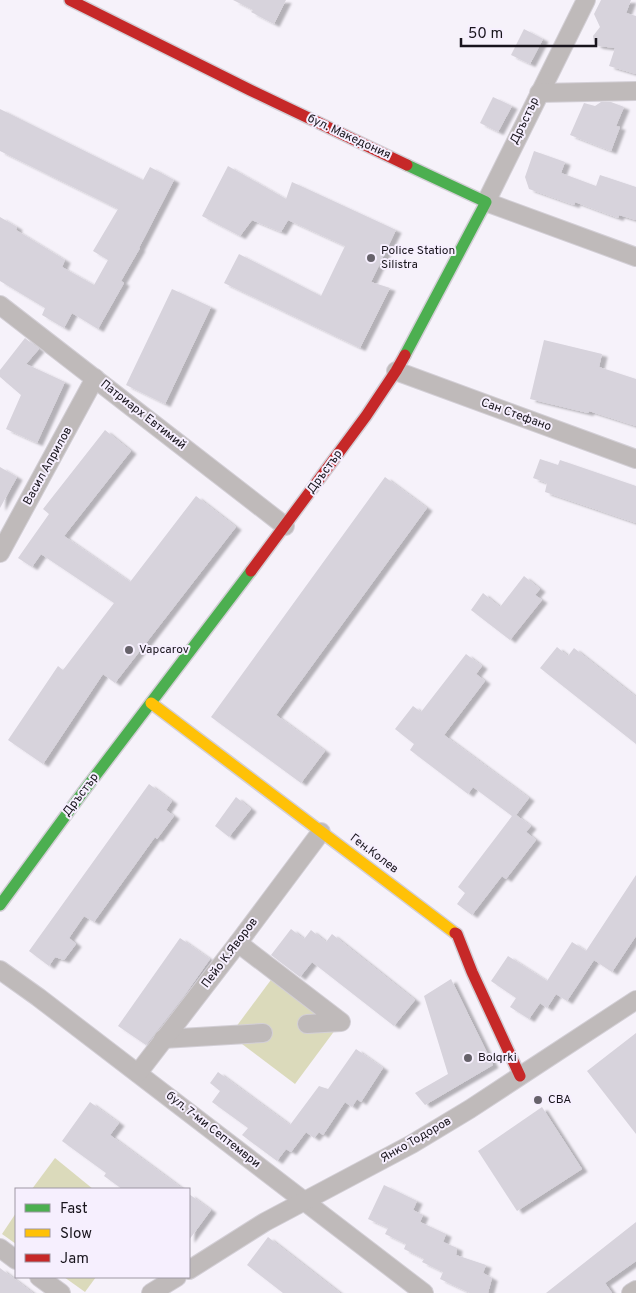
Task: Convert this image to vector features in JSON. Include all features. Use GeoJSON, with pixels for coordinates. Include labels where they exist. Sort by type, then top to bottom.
{"type":"FeatureCollection","features":[{"type":"Feature","properties":{"kind":"street","name":"бул. Македония"},"geometry":{"type":"LineString","coordinates":[[70,0],[250,90],[486,202],[636,257]]}},
{"type":"Feature","properties":{"kind":"street","name":"Дръстър"},"geometry":{"type":"LineString","coordinates":[[0,905],[83,792],[285,526],[366,416],[396,371],[486,202],[586,0]]}},
{"type":"Feature","properties":{"kind":"street"},"geometry":{"type":"LineString","coordinates":[[539,94],[636,91]]}},
{"type":"Feature","properties":{"kind":"street","name":"Патриарх Евтимий"},"geometry":{"type":"LineString","coordinates":[[0,305],[285,526]]}},
{"type":"Feature","properties":{"kind":"street","name":"Сан Стефано"},"geometry":{"type":"LineString","coordinates":[[396,371],[636,459]]}},
{"type":"Feature","properties":{"kind":"street","name":"Васил Априлов"},"geometry":{"type":"LineString","coordinates":[[0,553],[95,378]]}},
{"type":"Feature","properties":{"kind":"street","name":"Ген.Колев"},"geometry":{"type":"LineString","coordinates":[[151,703],[457,934],[472,972],[520,1076]]}},
{"type":"Feature","properties":{"kind":"street","name":"Пейо К.Яворов"},"geometry":{"type":"LineString","coordinates":[[138,1073],[321,832]]}},
{"type":"Feature","properties":{"kind":"street"},"geometry":{"type":"LineString","coordinates":[[238,943],[341,1022],[308,1024]]}},
{"type":"Feature","properties":{"kind":"street","name":"бул. 7-ми Септември"},"geometry":{"type":"LineString","coordinates":[[0,970],[138,1073],[424,1293]]}},
{"type":"Feature","properties":{"kind":"street","name":"Янко Тодоров"},"geometry":{"type":"LineString","coordinates":[[190,1269],[265,1222],[412,1144],[470,1109],[636,1000]]}},
{"type":"Feature","properties":{"kind":"street"},"geometry":{"type":"LineString","coordinates":[[163,1039],[263,1033]]}},
{"type":"Feature","properties":{"kind":"street"},"geometry":{"type":"LineString","coordinates":[[0,1248],[15,1259]]}},
{"type":"Feature","properties":{"kind":"street"},"geometry":{"type":"LineString","coordinates":[[40,1278],[61,1293]]}},
{"type":"Feature","properties":{"kind":"street"},"geometry":{"type":"LineString","coordinates":[[151,1293],[175,1278]]}},
{"type":"Feature","properties":{"kind":"street"},"geometry":{"type":"LineString","coordinates":[[631,1293],[636,1290]]}},
{"type":"Feature","properties":{"kind":"green space"},"geometry":{"type":"Polygon","coordinates":[[[276,973],[341,1022],[295,1084],[230,1035],[276,973]]]}},
{"type":"Feature","properties":{"kind":"green space"},"geometry":{"type":"Polygon","coordinates":[[[55,1158],[92,1188],[33,1188],[55,1158]]]}},
{"type":"Feature","properties":{"kind":"green space"},"geometry":{"type":"Polygon","coordinates":[[[15,1214],[15,1243],[2,1234],[15,1214]]]}},
{"type":"Feature","properties":{"kind":"green space"},"geometry":{"type":"Polygon","coordinates":[[[65,1278],[95,1278],[85,1292],[65,1278]]]}},
{"type":"Feature","properties":{"kind":"building"},"geometry":{"type":"Polygon","coordinates":[[[233,0],[286,0],[274,24],[233,0]]]}},
{"type":"Feature","properties":{"kind":"building"},"geometry":{"type":"Polygon","coordinates":[[[601,0],[631,0],[626,13],[636,16],[636,74],[609,66],[615,48],[599,46],[594,42],[593,36],[600,27],[594,14],[601,0]]]}},
{"type":"Feature","properties":{"kind":"building"},"geometry":{"type":"Polygon","coordinates":[[[524,29],[543,39],[530,64],[511,55],[524,29]]]}},
{"type":"Feature","properties":{"kind":"building"},"geometry":{"type":"Polygon","coordinates":[[[493,97],[512,106],[498,132],[480,123],[493,97]]]}},
{"type":"Feature","properties":{"kind":"building"},"geometry":{"type":"Polygon","coordinates":[[[601,102],[611,102],[624,107],[616,126],[620,127],[611,151],[570,135],[584,103],[595,106],[601,102]]]}},
{"type":"Feature","properties":{"kind":"building"},"geometry":{"type":"Polygon","coordinates":[[[0,109],[143,180],[150,167],[174,180],[121,281],[124,283],[98,329],[72,313],[64,328],[42,315],[45,308],[0,281],[0,217],[17,227],[16,230],[65,260],[62,267],[94,285],[108,260],[93,251],[118,209],[0,151],[0,109]]]}},
{"type":"Feature","properties":{"kind":"building"},"geometry":{"type":"Polygon","coordinates":[[[534,151],[565,162],[561,173],[596,186],[600,175],[636,187],[636,220],[619,215],[618,218],[575,202],[574,205],[529,189],[525,177],[534,151]]]}},
{"type":"Feature","properties":{"kind":"building","name":"Police Station Silistra"},"geometry":{"type":"Polygon","coordinates":[[[228,166],[286,199],[292,182],[396,230],[371,282],[390,288],[360,348],[224,283],[239,254],[321,296],[345,246],[288,220],[281,232],[252,220],[240,236],[202,216],[228,166]]]}},
{"type":"Feature","properties":{"kind":"building"},"geometry":{"type":"Polygon","coordinates":[[[172,289],[211,307],[165,404],[126,385],[172,289]]]}},
{"type":"Feature","properties":{"kind":"building"},"geometry":{"type":"Polygon","coordinates":[[[25,338],[39,349],[26,364],[65,382],[37,443],[6,429],[21,395],[0,377],[0,370],[25,338]]]}},
{"type":"Feature","properties":{"kind":"building"},"geometry":{"type":"Polygon","coordinates":[[[544,340],[602,354],[599,367],[636,379],[636,426],[589,411],[588,413],[530,399],[544,340]]]}},
{"type":"Feature","properties":{"kind":"building"},"geometry":{"type":"Polygon","coordinates":[[[105,430],[131,451],[64,536],[130,582],[196,496],[236,527],[115,683],[103,674],[43,764],[8,740],[58,666],[63,670],[114,603],[41,554],[32,567],[18,558],[49,514],[43,509],[105,430]]]}},
{"type":"Feature","properties":{"kind":"building"},"geometry":{"type":"Polygon","coordinates":[[[540,459],[558,465],[560,460],[636,486],[636,523],[545,492],[547,483],[533,478],[540,459]]]}},
{"type":"Feature","properties":{"kind":"building"},"geometry":{"type":"Polygon","coordinates":[[[0,467],[17,477],[0,508],[0,467]]]}},
{"type":"Feature","properties":{"kind":"building"},"geometry":{"type":"Polygon","coordinates":[[[385,477],[427,508],[276,715],[325,751],[301,783],[211,717],[385,477]]]}},
{"type":"Feature","properties":{"kind":"building"},"geometry":{"type":"Polygon","coordinates":[[[524,576],[540,589],[535,595],[542,600],[510,640],[471,610],[483,593],[500,607],[524,576]]]}},
{"type":"Feature","properties":{"kind":"building"},"geometry":{"type":"Polygon","coordinates":[[[557,647],[568,656],[574,648],[636,697],[636,744],[540,668],[557,647]]]}},
{"type":"Feature","properties":{"kind":"building"},"geometry":{"type":"Polygon","coordinates":[[[466,654],[482,666],[476,674],[485,681],[444,735],[529,798],[516,815],[531,826],[526,832],[536,840],[506,879],[502,876],[472,915],[457,904],[465,893],[458,887],[512,816],[473,787],[468,794],[410,750],[414,744],[395,729],[413,706],[421,712],[466,654]]]}},
{"type":"Feature","properties":{"kind":"building"},"geometry":{"type":"Polygon","coordinates":[[[149,784],[172,801],[166,810],[174,816],[157,839],[155,837],[94,922],[84,916],[69,938],[76,944],[64,960],[55,957],[49,966],[29,951],[149,784]]]}},
{"type":"Feature","properties":{"kind":"building"},"geometry":{"type":"Polygon","coordinates":[[[236,797],[251,809],[229,837],[215,826],[236,797]]]}},
{"type":"Feature","properties":{"kind":"building"},"geometry":{"type":"Polygon","coordinates":[[[636,875],[636,936],[612,972],[594,960],[567,1001],[556,994],[547,1008],[540,1003],[529,1019],[510,1007],[516,998],[491,981],[508,956],[547,981],[572,942],[586,951],[636,875]]]}},
{"type":"Feature","properties":{"kind":"building"},"geometry":{"type":"Polygon","coordinates":[[[291,929],[304,939],[311,930],[326,942],[332,934],[415,1000],[394,1026],[312,962],[300,977],[271,955],[291,929]]]}},
{"type":"Feature","properties":{"kind":"building"},"geometry":{"type":"Polygon","coordinates":[[[180,938],[210,959],[146,1045],[118,1026],[180,938]]]}},
{"type":"Feature","properties":{"kind":"building"},"geometry":{"type":"Polygon","coordinates":[[[451,979],[493,1065],[425,1105],[415,1093],[448,1074],[424,996],[451,979]]]}},
{"type":"Feature","properties":{"kind":"building"},"geometry":{"type":"Polygon","coordinates":[[[636,1033],[636,1134],[587,1071],[636,1033]]]}},
{"type":"Feature","properties":{"kind":"building"},"geometry":{"type":"Polygon","coordinates":[[[356,1049],[383,1068],[361,1102],[357,1099],[352,1107],[345,1102],[323,1135],[319,1132],[314,1138],[306,1132],[291,1152],[286,1149],[277,1161],[242,1135],[248,1128],[212,1102],[220,1091],[210,1083],[218,1072],[290,1125],[319,1086],[328,1089],[356,1049]]]}},
{"type":"Feature","properties":{"kind":"building"},"geometry":{"type":"Polygon","coordinates":[[[90,1102],[119,1123],[110,1135],[182,1188],[121,1188],[104,1176],[106,1173],[62,1141],[90,1102]]]}},
{"type":"Feature","properties":{"kind":"building"},"geometry":{"type":"Polygon","coordinates":[[[542,1107],[582,1169],[517,1211],[478,1151],[542,1107]]]}},
{"type":"Feature","properties":{"kind":"building"},"geometry":{"type":"Polygon","coordinates":[[[384,1185],[417,1201],[413,1210],[423,1215],[420,1222],[446,1234],[443,1242],[457,1248],[456,1255],[486,1265],[483,1273],[492,1278],[488,1293],[470,1293],[440,1279],[443,1272],[422,1262],[424,1259],[404,1249],[406,1244],[385,1234],[388,1228],[368,1219],[384,1185]]]}},
{"type":"Feature","properties":{"kind":"building"},"geometry":{"type":"Polygon","coordinates":[[[190,1195],[211,1210],[190,1239],[190,1195]]]}},
{"type":"Feature","properties":{"kind":"building"},"geometry":{"type":"Polygon","coordinates":[[[636,1222],[636,1261],[605,1283],[612,1293],[546,1293],[636,1222]]]}},
{"type":"Feature","properties":{"kind":"building"},"geometry":{"type":"Polygon","coordinates":[[[268,1237],[340,1293],[283,1293],[247,1265],[268,1237]]]}},
{"type":"Feature","properties":{"kind":"building"},"geometry":{"type":"Polygon","coordinates":[[[0,1268],[33,1293],[0,1293],[0,1268]]]}},
{"type":"Feature","properties":{"kind":"traffic: fast"},"geometry":{"type":"LineString","coordinates":[[405,355],[486,202],[407,165]]}},
{"type":"Feature","properties":{"kind":"traffic: fast"},"geometry":{"type":"LineString","coordinates":[[0,905],[83,792],[251,571]]}},
{"type":"Feature","properties":{"kind":"traffic: slow"},"geometry":{"type":"LineString","coordinates":[[151,703],[455,933]]}},
{"type":"Feature","properties":{"kind":"traffic: jam"},"geometry":{"type":"LineString","coordinates":[[70,0],[250,90],[407,165]]}},
{"type":"Feature","properties":{"kind":"traffic: jam"},"geometry":{"type":"LineString","coordinates":[[251,571],[366,416],[405,355]]}},
{"type":"Feature","properties":{"kind":"traffic: jam"},"geometry":{"type":"LineString","coordinates":[[455,933],[520,1076]]}},
{"type":"Feature","properties":{"kind":"place","name":"Police Station Silistra"},"geometry":{"type":"Point","coordinates":[371,258]}},
{"type":"Feature","properties":{"kind":"place","name":"Vapcarov"},"geometry":{"type":"Point","coordinates":[129,650]}},
{"type":"Feature","properties":{"kind":"place","name":"Bolqrki"},"geometry":{"type":"Point","coordinates":[468,1058]}},
{"type":"Feature","properties":{"kind":"place","name":"CBA"},"geometry":{"type":"Point","coordinates":[538,1100]}}]}
